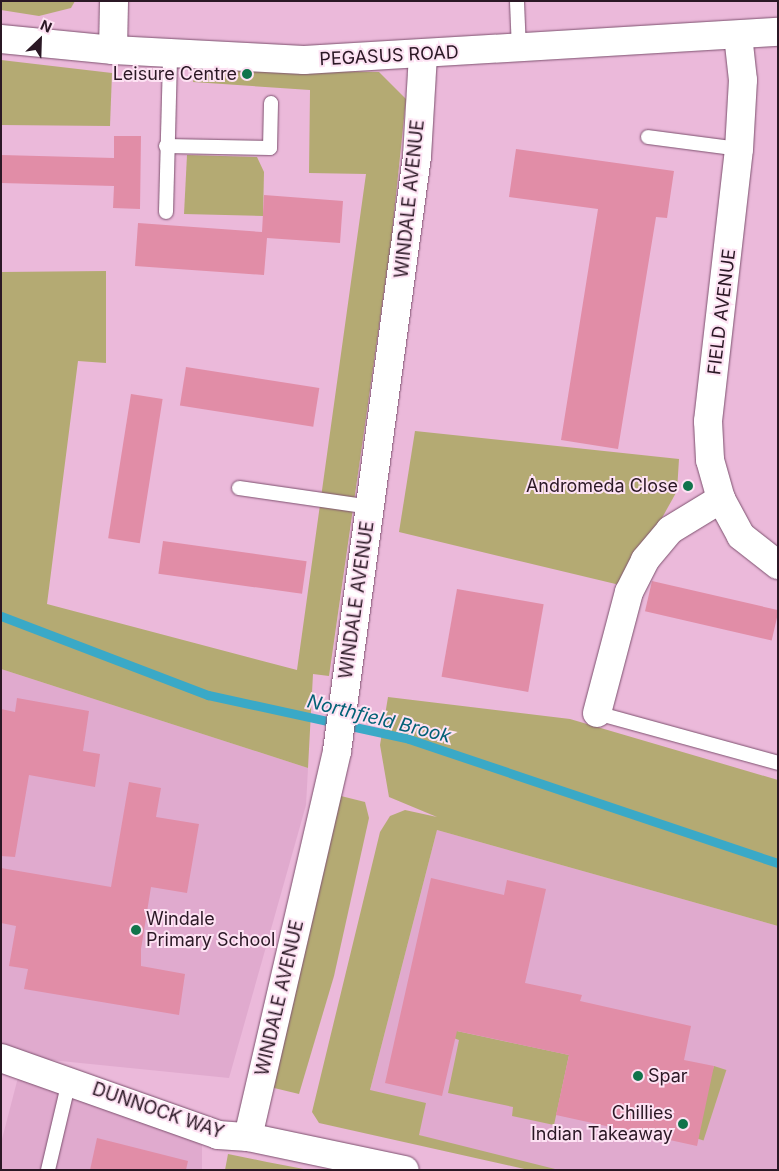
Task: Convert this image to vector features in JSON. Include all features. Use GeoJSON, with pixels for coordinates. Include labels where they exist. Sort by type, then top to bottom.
{"type":"FeatureCollection","features":[{"type":"Feature","properties":{"kind":"street"},"geometry":{"type":"LineString","coordinates":[[113,50],[114,1]]}},
{"type":"Feature","properties":{"kind":"street","name":"PEGASUS ROAD"},"geometry":{"type":"LineString","coordinates":[[1,39],[170,54],[304,60],[423,56],[778,32]]}},
{"type":"Feature","properties":{"kind":"street","name":"FIELD AVENUE"},"geometry":{"type":"LineString","coordinates":[[738,35],[743,80],[739,148],[708,421],[710,460],[721,499],[741,536],[778,565]]}},
{"type":"Feature","properties":{"kind":"street","name":"WINDALE AVENUE"},"geometry":{"type":"LineString","coordinates":[[248,1137],[338,742],[417,156],[423,56]]}},
{"type":"Feature","properties":{"kind":"street"},"geometry":{"type":"LineString","coordinates":[[597,713],[629,592],[645,560],[670,530],[721,499]]}},
{"type":"Feature","properties":{"kind":"street","name":"DUNNOCK WAY"},"geometry":{"type":"LineString","coordinates":[[1,1058],[218,1135],[248,1137],[405,1170]]}},
{"type":"Feature","properties":{"kind":"lane"},"geometry":{"type":"LineString","coordinates":[[519,49],[515,1],[521,1]]}},
{"type":"Feature","properties":{"kind":"lane"},"geometry":{"type":"LineString","coordinates":[[166,212],[166,146],[170,54]]}},
{"type":"Feature","properties":{"kind":"lane"},"geometry":{"type":"LineString","coordinates":[[166,146],[270,148],[270,103]]}},
{"type":"Feature","properties":{"kind":"lane"},"geometry":{"type":"LineString","coordinates":[[648,137],[739,148]]}},
{"type":"Feature","properties":{"kind":"lane"},"geometry":{"type":"LineString","coordinates":[[239,488],[371,507]]}},
{"type":"Feature","properties":{"kind":"lane"},"geometry":{"type":"LineString","coordinates":[[597,713],[778,763]]}},
{"type":"Feature","properties":{"kind":"lane"},"geometry":{"type":"LineString","coordinates":[[48,1170],[70,1081]]}},
{"type":"Feature","properties":{"kind":"shaded area"},"geometry":{"type":"Polygon","coordinates":[[[1,1],[75,1],[71,8],[39,16],[1,10],[1,1]]]}},
{"type":"Feature","properties":{"kind":"shaded area"},"geometry":{"type":"Polygon","coordinates":[[[1,60],[112,73],[110,126],[1,125],[1,60]]]}},
{"type":"Feature","properties":{"kind":"shaded area"},"geometry":{"type":"Polygon","coordinates":[[[195,68],[379,72],[406,99],[391,243],[329,676],[313,674],[308,768],[1,669],[1,272],[106,271],[106,363],[78,361],[47,604],[297,670],[366,174],[309,173],[310,90],[193,82],[195,68]]]}},
{"type":"Feature","properties":{"kind":"shaded area"},"geometry":{"type":"Polygon","coordinates":[[[187,155],[257,157],[264,172],[263,216],[184,214],[187,155]]]}},
{"type":"Feature","properties":{"kind":"shaded area"},"geometry":{"type":"Polygon","coordinates":[[[415,431],[679,459],[677,491],[624,586],[399,532],[415,431]]]}},
{"type":"Feature","properties":{"kind":"shaded area","name":"Windale Primary School"},"geometry":{"type":"Polygon","coordinates":[[[1,669],[308,768],[306,805],[229,1078],[1,1055],[1,669]]]}},
{"type":"Feature","properties":{"kind":"shaded area"},"geometry":{"type":"Polygon","coordinates":[[[388,697],[570,719],[778,780],[778,926],[437,830],[370,1090],[426,1103],[419,1135],[559,1170],[529,1170],[319,1123],[312,1112],[380,832],[390,816],[405,810],[437,817],[389,797],[380,745],[388,697]]]}},
{"type":"Feature","properties":{"kind":"shaded area"},"geometry":{"type":"Polygon","coordinates":[[[337,795],[365,802],[369,818],[334,976],[299,1094],[270,1087],[337,795]]]}},
{"type":"Feature","properties":{"kind":"shaded area"},"geometry":{"type":"Polygon","coordinates":[[[437,830],[778,926],[778,1170],[529,1170],[419,1135],[370,1090],[437,830]]]}},
{"type":"Feature","properties":{"kind":"shaded area"},"geometry":{"type":"Polygon","coordinates":[[[452,1030],[569,1055],[554,1125],[512,1116],[513,1107],[448,1093],[459,1040],[451,1037],[452,1030]]]}},
{"type":"Feature","properties":{"kind":"shaded area"},"geometry":{"type":"Polygon","coordinates":[[[21,1066],[202,1145],[202,1170],[1,1170],[1,1143],[21,1066]]]}},
{"type":"Feature","properties":{"kind":"shaded area"},"geometry":{"type":"Polygon","coordinates":[[[714,1066],[726,1070],[703,1140],[691,1136],[714,1066]]]}},
{"type":"Feature","properties":{"kind":"shaded area"},"geometry":{"type":"Polygon","coordinates":[[[228,1154],[267,1162],[309,1170],[225,1170],[228,1154]]]}},
{"type":"Feature","properties":{"kind":"building"},"geometry":{"type":"Polygon","coordinates":[[[114,136],[141,136],[140,209],[113,208],[114,186],[1,183],[1,155],[114,158],[114,136]]]}},
{"type":"Feature","properties":{"kind":"building"},"geometry":{"type":"Polygon","coordinates":[[[516,149],[674,171],[667,218],[656,217],[618,449],[561,440],[598,209],[509,197],[516,149]]]}},
{"type":"Feature","properties":{"kind":"building"},"geometry":{"type":"Polygon","coordinates":[[[264,195],[343,201],[340,243],[267,238],[264,275],[135,266],[138,223],[262,232],[264,195]]]}},
{"type":"Feature","properties":{"kind":"building"},"geometry":{"type":"Polygon","coordinates":[[[186,367],[319,388],[313,427],[180,406],[186,367]]]}},
{"type":"Feature","properties":{"kind":"building"},"geometry":{"type":"Polygon","coordinates":[[[131,394],[163,399],[140,543],[108,538],[131,394]]]}},
{"type":"Feature","properties":{"kind":"building"},"geometry":{"type":"Polygon","coordinates":[[[163,541],[307,561],[302,594],[158,574],[163,541]]]}},
{"type":"Feature","properties":{"kind":"building"},"geometry":{"type":"Polygon","coordinates":[[[652,581],[778,610],[772,640],[645,611],[652,581]]]}},
{"type":"Feature","properties":{"kind":"building"},"geometry":{"type":"Polygon","coordinates":[[[457,589],[544,604],[528,692],[442,677],[457,589]]]}},
{"type":"Feature","properties":{"kind":"building"},"geometry":{"type":"Polygon","coordinates":[[[17,698],[89,711],[83,751],[100,754],[95,787],[29,775],[15,857],[1,856],[1,709],[15,712],[17,698]]]}},
{"type":"Feature","properties":{"kind":"building"},"geometry":{"type":"Polygon","coordinates":[[[129,782],[161,788],[156,817],[199,824],[187,893],[151,887],[141,949],[141,966],[185,974],[179,1015],[24,989],[28,969],[9,966],[16,926],[1,923],[1,868],[111,887],[129,782]]]}},
{"type":"Feature","properties":{"kind":"building"},"geometry":{"type":"Polygon","coordinates":[[[431,878],[504,895],[507,880],[546,889],[525,983],[582,995],[580,1001],[691,1026],[684,1060],[714,1066],[697,1146],[556,1115],[569,1055],[457,1031],[442,1096],[385,1083],[431,878]]]}},
{"type":"Feature","properties":{"kind":"building"},"geometry":{"type":"Polygon","coordinates":[[[97,1138],[188,1161],[186,1170],[90,1170],[97,1138]]]}},
{"type":"Feature","properties":{"kind":"waterway","name":"Northfield Brook"},"geometry":{"type":"LineString","coordinates":[[1,616],[208,695],[409,739],[778,863]]}},
{"type":"Feature","properties":{"kind":"place","name":"Leisure Centre"},"geometry":{"type":"Point","coordinates":[247,74]}},
{"type":"Feature","properties":{"kind":"place","name":"Andromeda Close"},"geometry":{"type":"Point","coordinates":[688,486]}},
{"type":"Feature","properties":{"kind":"place","name":"Windale Primary School"},"geometry":{"type":"Point","coordinates":[136,930]}},
{"type":"Feature","properties":{"kind":"place","name":"Spar"},"geometry":{"type":"Point","coordinates":[638,1076]}},
{"type":"Feature","properties":{"kind":"place","name":"Chillies Indian Takeaway"},"geometry":{"type":"Point","coordinates":[683,1124]}}]}
